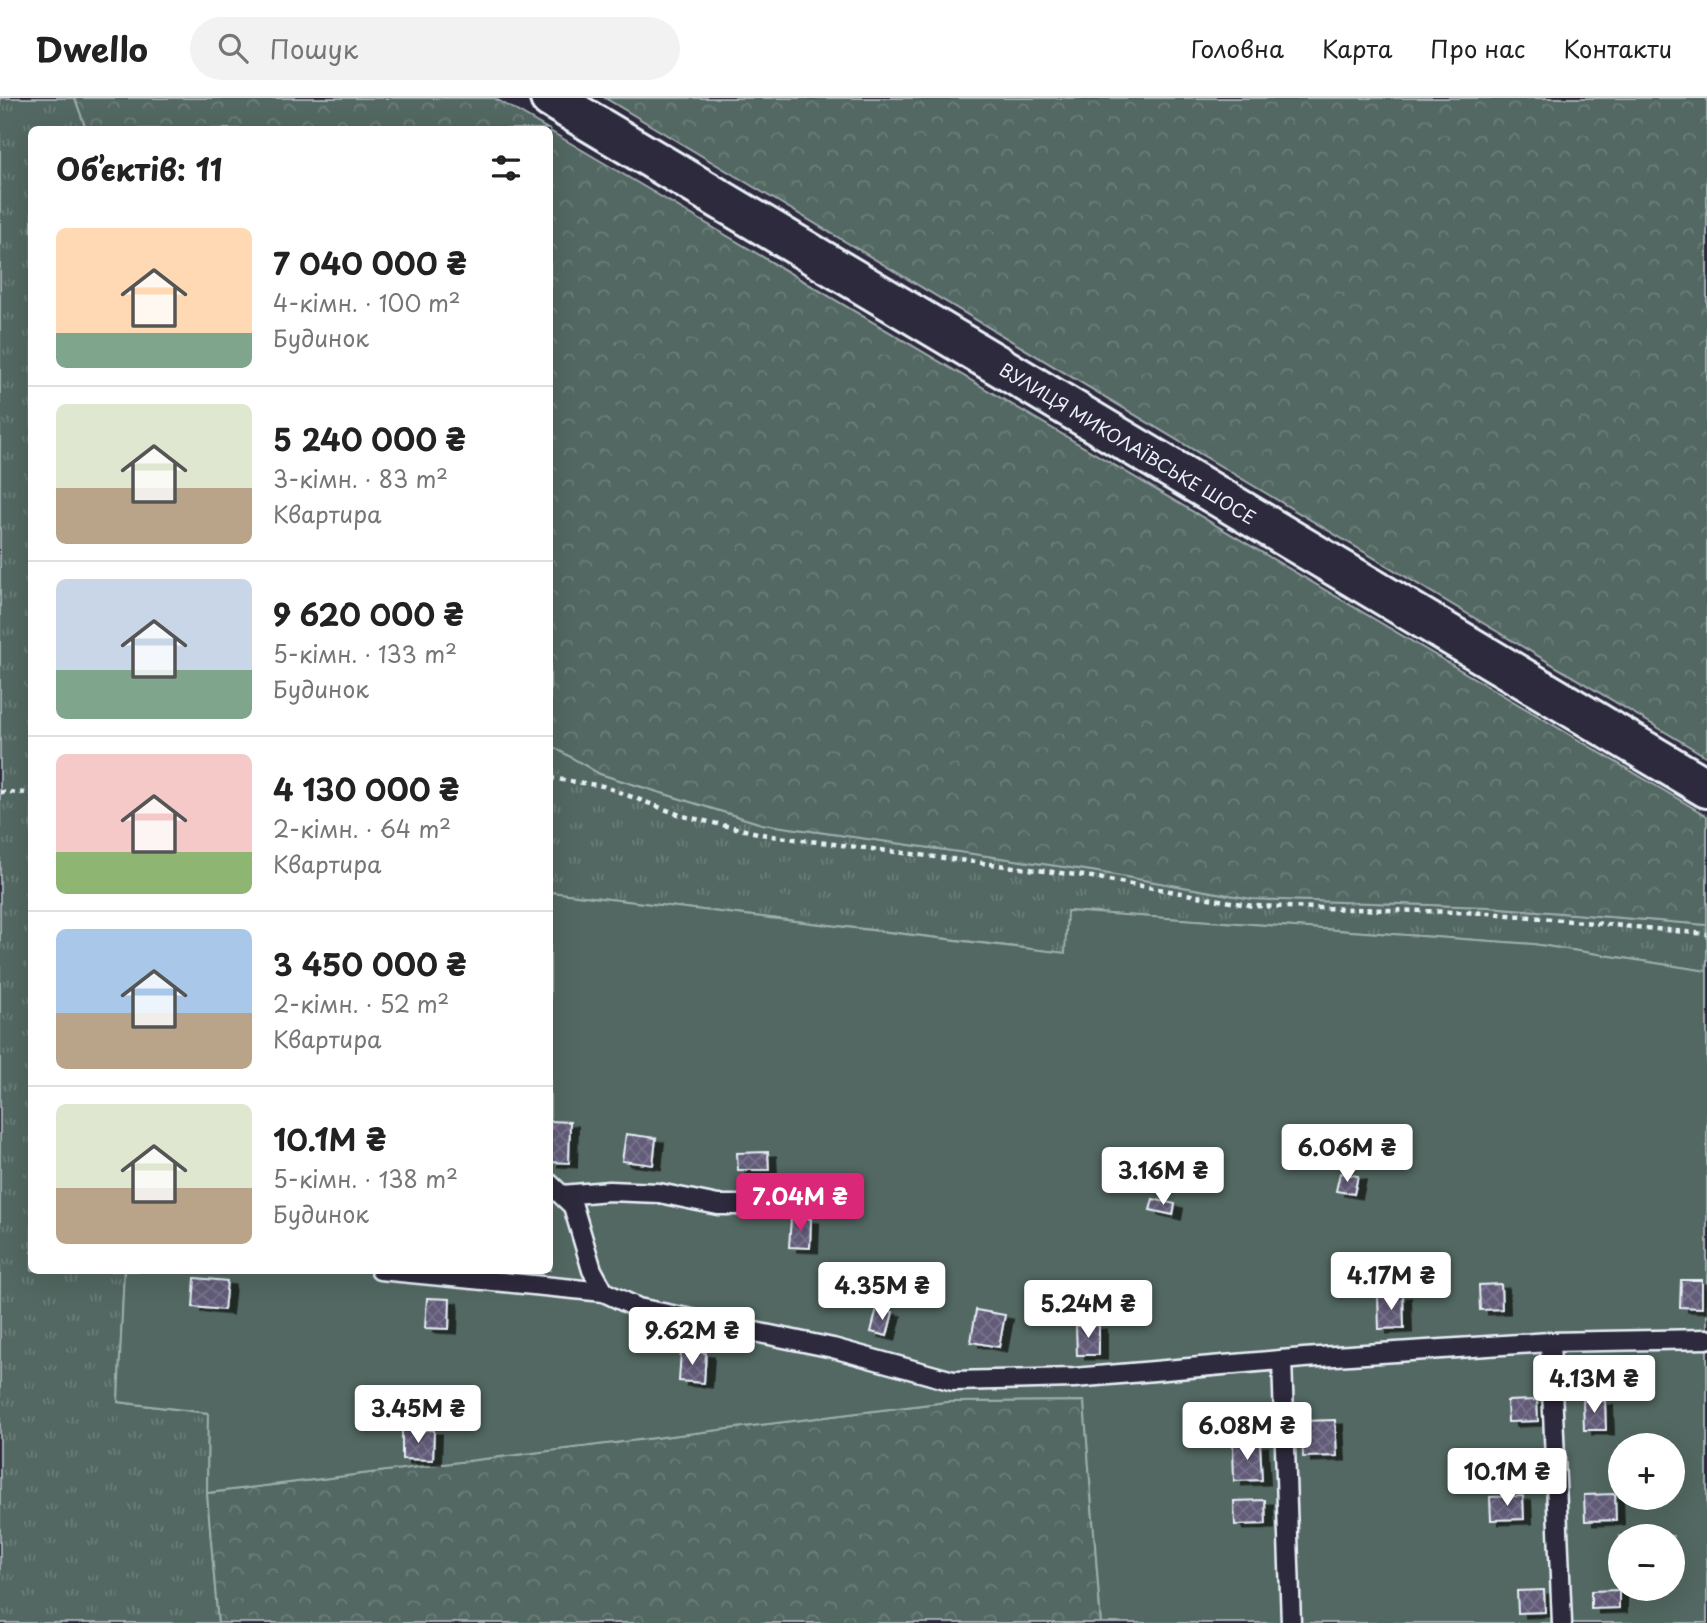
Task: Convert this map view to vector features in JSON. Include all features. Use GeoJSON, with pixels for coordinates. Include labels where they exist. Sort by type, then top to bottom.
{"type":"FeatureCollection","features":[{"type":"Feature","properties":{"kind":"main road","name":"ВУЛИЦЯ МИКОЛАЇВСЬКЕ ШОСЕ"},"geometry":{"type":"LineString","coordinates":[[550,98],[1707,788]]}},
{"type":"Feature","properties":{"kind":"lane"},"geometry":{"type":"LineString","coordinates":[[556,1189],[659,1194],[718,1205],[818,1205]]}},
{"type":"Feature","properties":{"kind":"lane"},"geometry":{"type":"LineString","coordinates":[[556,1189],[573,1206],[592,1270],[604,1292]]}},
{"type":"Feature","properties":{"kind":"lane"},"geometry":{"type":"LineString","coordinates":[[421,1274],[604,1292],[638,1308],[833,1348],[953,1381],[1074,1378],[1282,1360],[1549,1342],[1707,1339]]}},
{"type":"Feature","properties":{"kind":"lane"},"geometry":{"type":"LineString","coordinates":[[1549,1342],[1562,1623]]}},
{"type":"Feature","properties":{"kind":"lane"},"geometry":{"type":"LineString","coordinates":[[1282,1360],[1291,1623]]}},
{"type":"Feature","properties":{"kind":"path"},"geometry":{"type":"LineString","coordinates":[[553,778],[603,786],[683,816],[771,836],[1091,877],[1253,906],[1489,913],[1707,934]]}},
{"type":"Feature","properties":{"kind":"path"},"geometry":{"type":"LineString","coordinates":[[0,792],[28,793]]}},
{"type":"Feature","properties":{"kind":"green space"},"geometry":{"type":"Polygon","coordinates":[[[0,98],[75,98],[85,126],[28,126],[28,1274],[124,1274],[118,1402],[208,1413],[207,1493],[218,1623],[0,1623],[0,98]]]}},
{"type":"Feature","properties":{"kind":"green space"},"geometry":{"type":"Polygon","coordinates":[[[75,98],[494,98],[543,126],[85,126],[75,98]]]}},
{"type":"Feature","properties":{"kind":"green space"},"geometry":{"type":"Polygon","coordinates":[[[605,98],[1707,98],[1707,757],[605,98]]]}},
{"type":"Feature","properties":{"kind":"green space"},"geometry":{"type":"Polygon","coordinates":[[[553,133],[1707,816],[1707,925],[1489,907],[1252,899],[1092,871],[762,824],[600,774],[553,747],[553,133]]]}},
{"type":"Feature","properties":{"kind":"green space"},"geometry":{"type":"Polygon","coordinates":[[[553,747],[600,774],[762,824],[1092,871],[1252,899],[1489,907],[1707,925],[1707,971],[1533,944],[1068,911],[1066,953],[553,892],[553,747]]]}},
{"type":"Feature","properties":{"kind":"green space"},"geometry":{"type":"Polygon","coordinates":[[[553,892],[1065,953],[1067,911],[1533,944],[1707,971],[1707,1623],[1101,1623],[1084,1401],[946,1402],[207,1493],[208,1413],[118,1402],[124,1274],[553,1274],[553,892]]]}},
{"type":"Feature","properties":{"kind":"green space"},"geometry":{"type":"Polygon","coordinates":[[[1084,1401],[1101,1623],[218,1623],[207,1493],[947,1402],[1084,1401]]]}},
{"type":"Feature","properties":{"kind":"building"},"geometry":{"type":"Polygon","coordinates":[[[553,1121],[570,1122],[569,1163],[553,1162],[553,1121]]]}},
{"type":"Feature","properties":{"kind":"building"},"geometry":{"type":"Polygon","coordinates":[[[626,1134],[656,1138],[653,1165],[622,1161],[626,1134]]]}},
{"type":"Feature","properties":{"kind":"building"},"geometry":{"type":"Polygon","coordinates":[[[768,1152],[769,1170],[738,1170],[737,1153],[768,1152]]]}},
{"type":"Feature","properties":{"kind":"building"},"geometry":{"type":"Polygon","coordinates":[[[1340,1173],[1358,1176],[1354,1194],[1336,1191],[1340,1173]]]}},
{"type":"Feature","properties":{"kind":"building"},"geometry":{"type":"Polygon","coordinates":[[[1153,1199],[1175,1204],[1173,1215],[1150,1210],[1153,1199]]]}},
{"type":"Feature","properties":{"kind":"building"},"geometry":{"type":"Polygon","coordinates":[[[791,1218],[811,1219],[810,1248],[789,1247],[791,1218]]]}},
{"type":"Feature","properties":{"kind":"building"},"geometry":{"type":"Polygon","coordinates":[[[195,1278],[227,1281],[224,1310],[193,1307],[195,1278]]]}},
{"type":"Feature","properties":{"kind":"building"},"geometry":{"type":"Polygon","coordinates":[[[1681,1280],[1702,1280],[1702,1308],[1680,1307],[1681,1280]]]}},
{"type":"Feature","properties":{"kind":"building"},"geometry":{"type":"Polygon","coordinates":[[[1501,1284],[1502,1309],[1480,1310],[1479,1285],[1501,1284]]]}},
{"type":"Feature","properties":{"kind":"building"},"geometry":{"type":"Polygon","coordinates":[[[1403,1294],[1404,1328],[1379,1329],[1378,1295],[1403,1294]]]}},
{"type":"Feature","properties":{"kind":"building"},"geometry":{"type":"Polygon","coordinates":[[[427,1298],[450,1299],[449,1329],[425,1328],[427,1298]]]}},
{"type":"Feature","properties":{"kind":"building"},"geometry":{"type":"Polygon","coordinates":[[[877,1308],[893,1312],[887,1336],[871,1332],[877,1308]]]}},
{"type":"Feature","properties":{"kind":"building"},"geometry":{"type":"Polygon","coordinates":[[[976,1310],[1005,1315],[999,1347],[971,1342],[976,1310]]]}},
{"type":"Feature","properties":{"kind":"building"},"geometry":{"type":"Polygon","coordinates":[[[1099,1325],[1099,1355],[1077,1355],[1076,1326],[1099,1325]]]}},
{"type":"Feature","properties":{"kind":"building"},"geometry":{"type":"Polygon","coordinates":[[[681,1351],[706,1353],[704,1383],[679,1381],[681,1351]]]}},
{"type":"Feature","properties":{"kind":"building"},"geometry":{"type":"Polygon","coordinates":[[[1537,1400],[1538,1421],[1508,1422],[1507,1401],[1537,1400]]]}},
{"type":"Feature","properties":{"kind":"building"},"geometry":{"type":"Polygon","coordinates":[[[1583,1401],[1605,1401],[1606,1430],[1584,1430],[1583,1401]]]}},
{"type":"Feature","properties":{"kind":"building"},"geometry":{"type":"Polygon","coordinates":[[[1335,1420],[1337,1456],[1303,1457],[1302,1421],[1335,1420]]]}},
{"type":"Feature","properties":{"kind":"building"},"geometry":{"type":"Polygon","coordinates":[[[402,1430],[434,1430],[433,1460],[402,1459],[402,1430]]]}},
{"type":"Feature","properties":{"kind":"building"},"geometry":{"type":"Polygon","coordinates":[[[1260,1443],[1262,1480],[1234,1481],[1233,1444],[1260,1443]]]}},
{"type":"Feature","properties":{"kind":"building"},"geometry":{"type":"Polygon","coordinates":[[[1608,1494],[1608,1510],[1616,1510],[1616,1520],[1585,1521],[1584,1495],[1608,1494]]]}},
{"type":"Feature","properties":{"kind":"building"},"geometry":{"type":"Polygon","coordinates":[[[1523,1496],[1524,1519],[1491,1520],[1490,1497],[1523,1496]]]}},
{"type":"Feature","properties":{"kind":"building"},"geometry":{"type":"Polygon","coordinates":[[[1265,1500],[1266,1524],[1235,1525],[1234,1501],[1265,1500]]]}},
{"type":"Feature","properties":{"kind":"building"},"geometry":{"type":"Polygon","coordinates":[[[1544,1590],[1545,1612],[1518,1613],[1517,1591],[1544,1590]]]}},
{"type":"Feature","properties":{"kind":"building"},"geometry":{"type":"Polygon","coordinates":[[[1608,1590],[1608,1601],[1619,1601],[1619,1608],[1591,1609],[1591,1591],[1608,1590]]]}}]}
